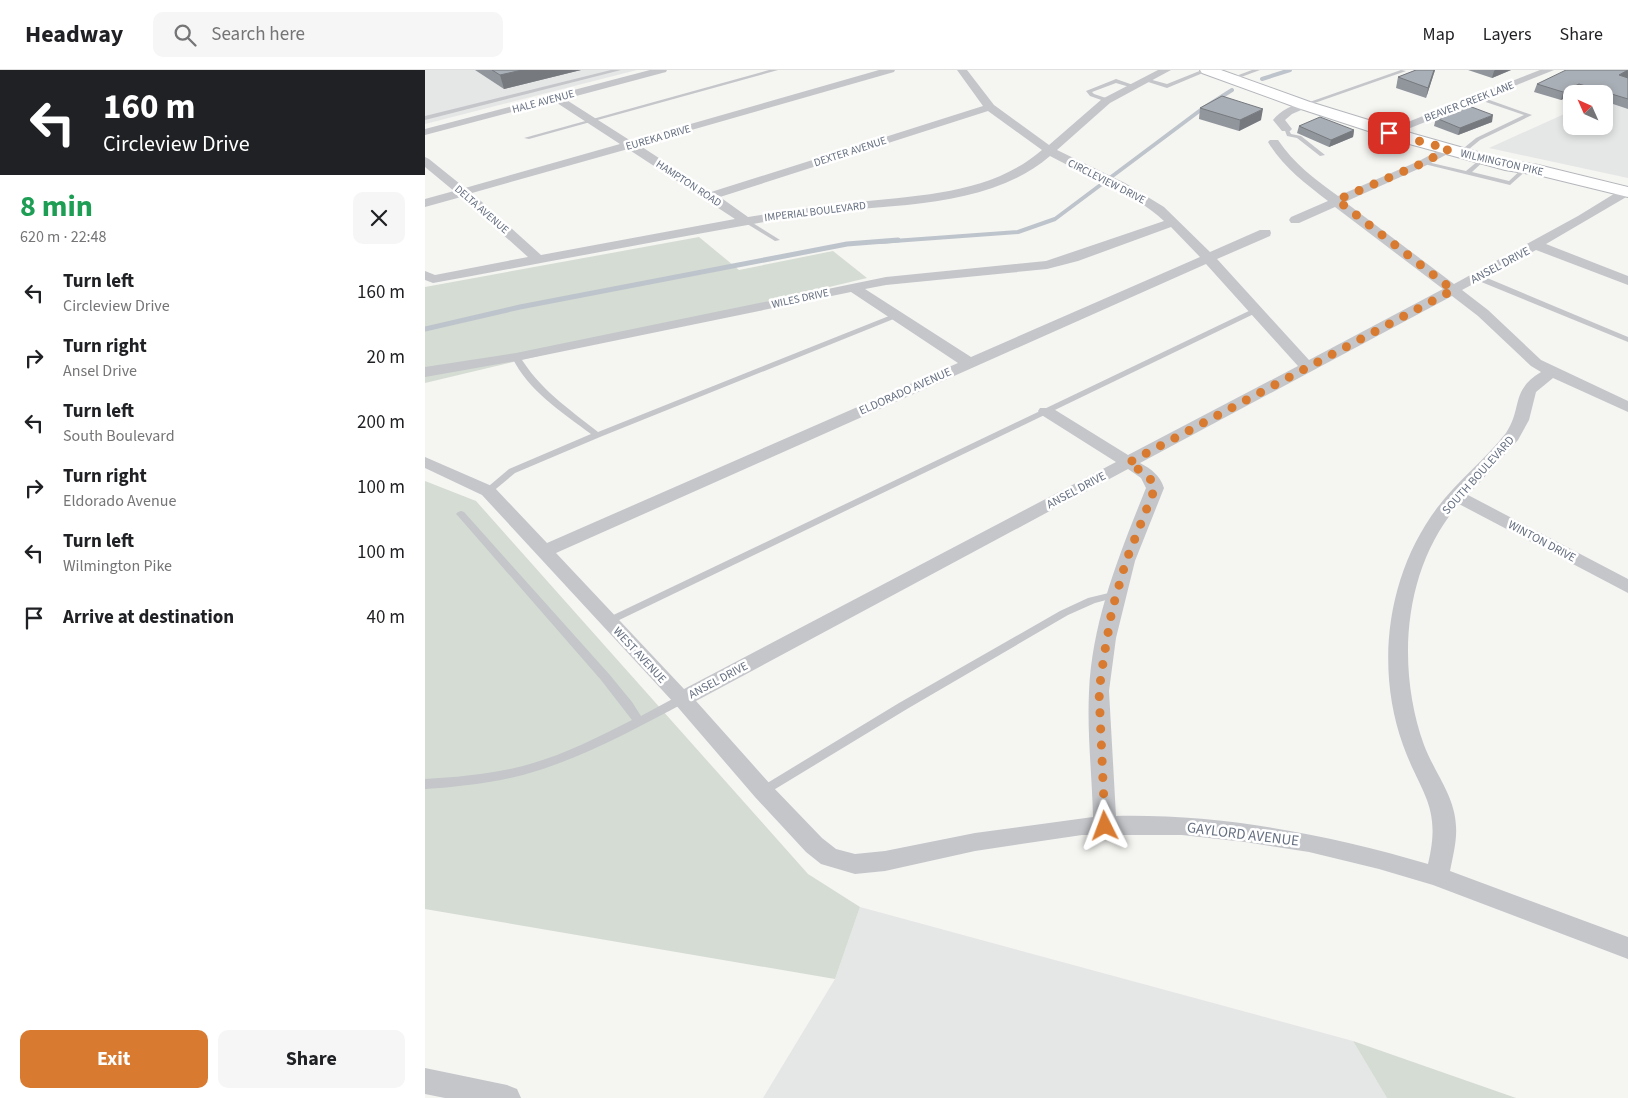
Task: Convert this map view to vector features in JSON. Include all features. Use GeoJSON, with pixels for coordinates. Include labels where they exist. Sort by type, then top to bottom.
{"type":"FeatureCollection","features":[{"type":"Feature","properties":{"kind":"main road","name":"WILMINGTON PIKE"},"geometry":{"type":"LineString","coordinates":[[1207,70],[1389,133],[1455,151],[1627,191]]}},
{"type":"Feature","properties":{"kind":"street","name":"HALE AVENUE"},"geometry":{"type":"LineString","coordinates":[[425,132],[662,70]]}},
{"type":"Feature","properties":{"kind":"street","name":"CIRCLEVIEW DRIVE"},"geometry":{"type":"LineString","coordinates":[[962,70],[990,108],[1050,150],[1094,174],[1121,186],[1153,205],[1173,222],[1307,367]]}},
{"type":"Feature","properties":{"kind":"street","name":"IMPERIAL BOULEVARD"},"geometry":{"type":"LineString","coordinates":[[429,277],[538,260],[745,220],[798,212],[921,199],[967,191],[1005,178],[1039,159],[1107,100],[1166,70]]}},
{"type":"Feature","properties":{"kind":"street","name":"BEAVER CREEK LANE"},"geometry":{"type":"LineString","coordinates":[[1389,133],[1549,70]]}},
{"type":"Feature","properties":{"kind":"street","name":"EUREKA DRIVE"},"geometry":{"type":"LineString","coordinates":[[425,203],[884,71]]}},
{"type":"Feature","properties":{"kind":"street","name":"HAMPTON ROAD"},"geometry":{"type":"LineString","coordinates":[[556,98],[745,220]]}},
{"type":"Feature","properties":{"kind":"street"},"geometry":{"type":"LineString","coordinates":[[1286,130],[1279,120],[1288,112],[1304,105]]}},
{"type":"Feature","properties":{"kind":"street","name":"DEXTER AVENUE"},"geometry":{"type":"LineString","coordinates":[[710,196],[990,108]]}},
{"type":"Feature","properties":{"kind":"street"},"geometry":{"type":"LineString","coordinates":[[1274,142],[1280,152],[1299,173],[1483,312],[1516,346],[1536,363],[1551,372],[1628,407]]}},
{"type":"Feature","properties":{"kind":"street"},"geometry":{"type":"LineString","coordinates":[[1295,220],[1337,200],[1455,151]]}},
{"type":"Feature","properties":{"kind":"street","name":"DELTA AVENUE"},"geometry":{"type":"LineString","coordinates":[[425,161],[463,192],[538,260]]}},
{"type":"Feature","properties":{"kind":"street","name":"ANSEL DRIVE"},"geometry":{"type":"LineString","coordinates":[[682,700],[1453,290],[1536,245],[1627,191]]}},
{"type":"Feature","properties":{"kind":"street","name":"WILES DRIVE"},"geometry":{"type":"LineString","coordinates":[[425,372],[516,357],[852,287],[918,277],[1047,265],[1073,258],[1173,222]]}},
{"type":"Feature","properties":{"kind":"street","name":"ELDORADO AVENUE"},"geometry":{"type":"LineString","coordinates":[[545,550],[1265,233]]}},
{"type":"Feature","properties":{"kind":"street"},"geometry":{"type":"LineString","coordinates":[[1536,245],[1628,281]]}},
{"type":"Feature","properties":{"kind":"street"},"geometry":{"type":"LineString","coordinates":[[852,287],[969,363]]}},
{"type":"Feature","properties":{"kind":"street","name":"SOUTH BOULEVARD"},"geometry":{"type":"LineString","coordinates":[[1437,876],[1444,846],[1445,822],[1437,796],[1413,744],[1402,699],[1398,656],[1402,614],[1413,565],[1425,539],[1443,512],[1500,452],[1515,433],[1521,419],[1527,393],[1532,386],[1551,372]]}},
{"type":"Feature","properties":{"kind":"street"},"geometry":{"type":"LineString","coordinates":[[1046,411],[1147,474],[1153,481],[1155,488],[1126,561],[1107,638],[1099,691],[1105,826]]}},
{"type":"Feature","properties":{"kind":"street","name":"WEST AVENUE"},"geometry":{"type":"LineString","coordinates":[[425,462],[488,491],[545,550],[814,845],[829,857],[845,862]]}},
{"type":"Feature","properties":{"kind":"street","name":"WINTON DRIVE"},"geometry":{"type":"LineString","coordinates":[[1457,496],[1628,586]]}},
{"type":"Feature","properties":{"kind":"street","name":"GAYLORD AVENUE"},"geometry":{"type":"LineString","coordinates":[[845,862],[855,864],[885,861],[975,842],[1082,826],[1182,826],[1245,833],[1318,845],[1379,859],[1437,876],[1628,948]]}},
{"type":"Feature","properties":{"kind":"street"},"geometry":{"type":"LineString","coordinates":[[425,1081],[507,1098]]}},
{"type":"Feature","properties":{"kind":"lane"},"geometry":{"type":"LineString","coordinates":[[425,118],[618,70]]}},
{"type":"Feature","properties":{"kind":"lane"},"geometry":{"type":"LineString","coordinates":[[527,138],[775,70]]}},
{"type":"Feature","properties":{"kind":"lane"},"geometry":{"type":"LineString","coordinates":[[1145,80],[1167,86],[1207,70]]}},
{"type":"Feature","properties":{"kind":"lane"},"geometry":{"type":"LineString","coordinates":[[1231,79],[1257,70]]}},
{"type":"Feature","properties":{"kind":"lane"},"geometry":{"type":"LineString","coordinates":[[1304,105],[1403,71]]}},
{"type":"Feature","properties":{"kind":"lane"},"geometry":{"type":"LineString","coordinates":[[1107,100],[1092,95],[1089,91],[1116,81],[1133,86]]}},
{"type":"Feature","properties":{"kind":"lane"},"geometry":{"type":"LineString","coordinates":[[1455,151],[1478,138],[1529,115],[1479,98]]}},
{"type":"Feature","properties":{"kind":"lane"},"geometry":{"type":"LineString","coordinates":[[1286,130],[1289,135],[1299,138],[1322,155]]}},
{"type":"Feature","properties":{"kind":"lane"},"geometry":{"type":"LineString","coordinates":[[1467,173],[1484,158]]}},
{"type":"Feature","properties":{"kind":"lane"},"geometry":{"type":"LineString","coordinates":[[1423,163],[1510,183],[1526,168]]}},
{"type":"Feature","properties":{"kind":"lane"},"geometry":{"type":"LineString","coordinates":[[745,220],[777,240]]}},
{"type":"Feature","properties":{"kind":"lane"},"geometry":{"type":"LineString","coordinates":[[1477,277],[1628,340]]}},
{"type":"Feature","properties":{"kind":"lane"},"geometry":{"type":"LineString","coordinates":[[609,621],[1256,311]]}},
{"type":"Feature","properties":{"kind":"lane"},"geometry":{"type":"LineString","coordinates":[[488,491],[513,471],[597,435],[897,316]]}},
{"type":"Feature","properties":{"kind":"lane"},"geometry":{"type":"LineString","coordinates":[[516,357],[519,366],[529,378],[597,435]]}},
{"type":"Feature","properties":{"kind":"lane"},"geometry":{"type":"LineString","coordinates":[[461,514],[629,705],[639,722]]}},
{"type":"Feature","properties":{"kind":"lane"},"geometry":{"type":"LineString","coordinates":[[763,791],[903,706],[1064,613],[1092,600],[1117,594]]}},
{"type":"Feature","properties":{"kind":"lane"},"geometry":{"type":"LineString","coordinates":[[425,784],[494,777],[535,767],[578,751],[682,700]]}},
{"type":"Feature","properties":{"kind":"shaded area"},"geometry":{"type":"Polygon","coordinates":[[[425,70],[637,70],[425,124],[425,70]]]}},
{"type":"Feature","properties":{"kind":"shaded area"},"geometry":{"type":"Polygon","coordinates":[[[1628,86],[1628,178],[1489,148],[1563,115],[1563,135],[1613,135],[1613,93],[1628,86]]]}},
{"type":"Feature","properties":{"kind":"shaded area"},"geometry":{"type":"Polygon","coordinates":[[[699,237],[739,270],[833,251],[867,278],[425,383],[425,287],[699,237]]]}},
{"type":"Feature","properties":{"kind":"shaded area"},"geometry":{"type":"Polygon","coordinates":[[[425,481],[476,501],[808,874],[860,907],[835,979],[425,909],[425,481]]]}},
{"type":"Feature","properties":{"kind":"shaded area"},"geometry":{"type":"Polygon","coordinates":[[[860,907],[1353,1041],[1387,1098],[763,1098],[835,979],[860,907]]]}},
{"type":"Feature","properties":{"kind":"shaded area"},"geometry":{"type":"Polygon","coordinates":[[[1353,1041],[1516,1098],[1387,1098],[1353,1041]]]}},
{"type":"Feature","properties":{"kind":"building"},"geometry":{"type":"Polygon","coordinates":[[[492,70],[522,70],[500,75],[492,70]]]}},
{"type":"Feature","properties":{"kind":"building"},"geometry":{"type":"Polygon","coordinates":[[[1416,70],[1434,70],[1428,88],[1398,77],[1416,70]]]}},
{"type":"Feature","properties":{"kind":"building"},"geometry":{"type":"Polygon","coordinates":[[[1566,70],[1628,70],[1619,75],[1628,78],[1628,99],[1613,94],[1613,85],[1563,85],[1563,92],[1537,84],[1566,70]]]}},
{"type":"Feature","properties":{"kind":"building"},"geometry":{"type":"Polygon","coordinates":[[[1222,96],[1263,109],[1240,120],[1200,108],[1222,96]]]}},
{"type":"Feature","properties":{"kind":"building"},"geometry":{"type":"Polygon","coordinates":[[[1469,106],[1493,115],[1460,128],[1436,118],[1469,106]]]}},
{"type":"Feature","properties":{"kind":"building"},"geometry":{"type":"Polygon","coordinates":[[[1320,117],[1354,130],[1331,140],[1299,126],[1320,117]]]}},
{"type":"Feature","properties":{"kind":"waterway"},"geometry":{"type":"LineString","coordinates":[[1262,79],[1290,70]]}},
{"type":"Feature","properties":{"kind":"waterway"},"geometry":{"type":"LineString","coordinates":[[880,242],[1018,232],[1055,219],[1202,109],[1232,90]]}},
{"type":"Feature","properties":{"kind":"waterway"},"geometry":{"type":"LineString","coordinates":[[425,329],[520,307],[847,244],[898,240]]}},
{"type":"Feature","properties":{"kind":"route"},"geometry":{"type":"LineString","coordinates":[[1105,826],[1099,722],[1099,691],[1104,656],[1112,610],[1126,561],[1155,488],[1153,481],[1147,474],[1128,463],[1453,290],[1337,200],[1400,174],[1437,157],[1449,149],[1389,133]]}}]}
